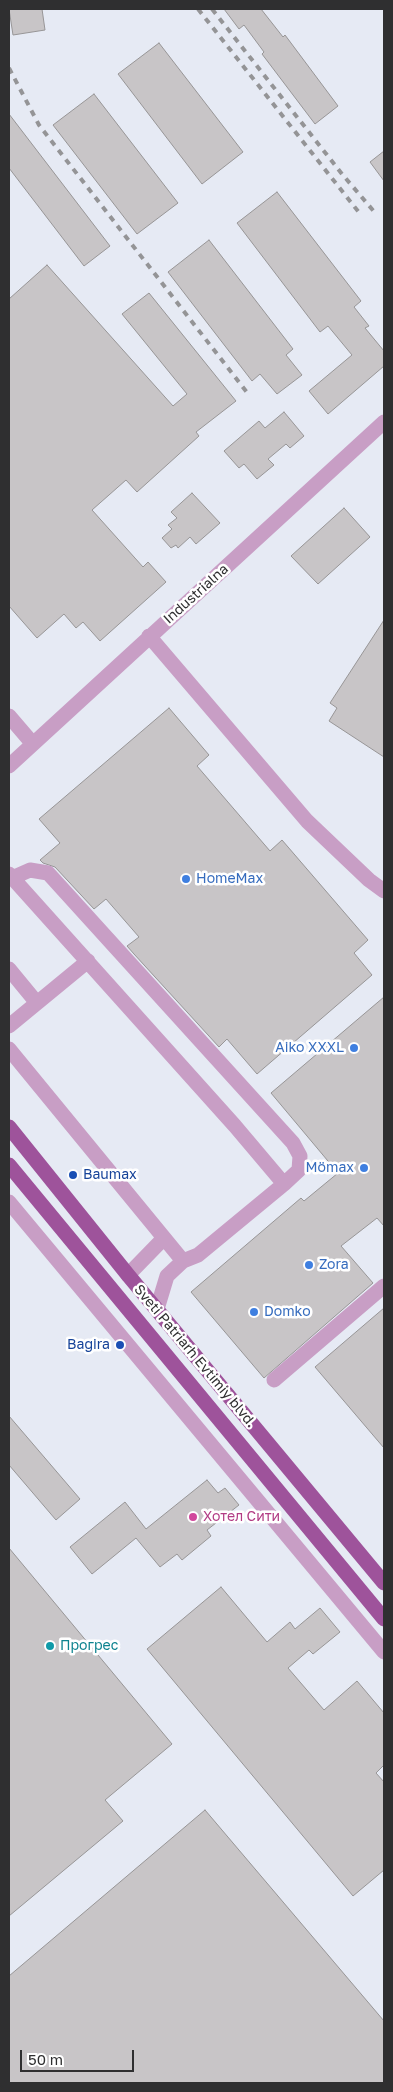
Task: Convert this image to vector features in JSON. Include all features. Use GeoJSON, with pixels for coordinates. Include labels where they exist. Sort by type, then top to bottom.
{"type":"FeatureCollection","features":[{"type":"Feature","properties":{"kind":"main road","name":"Sveti Patriarh Evtimiy blvd."},"geometry":{"type":"LineString","coordinates":[[9,1127],[128,1275],[384,1583]]}},
{"type":"Feature","properties":{"kind":"main road","name":"Sveti Patriarh Evtimiy blvd."},"geometry":{"type":"LineString","coordinates":[[9,1165],[384,1619]]}},
{"type":"Feature","properties":{"kind":"street","name":"Industrialna"},"geometry":{"type":"LineString","coordinates":[[9,766],[384,422]]}},
{"type":"Feature","properties":{"kind":"street"},"geometry":{"type":"LineString","coordinates":[[149,636],[307,821],[384,891]]}},
{"type":"Feature","properties":{"kind":"street"},"geometry":{"type":"LineString","coordinates":[[9,716],[33,744]]}},
{"type":"Feature","properties":{"kind":"street"},"geometry":{"type":"LineString","coordinates":[[157,1310],[167,1276],[183,1261],[198,1255],[284,1184],[299,1170],[300,1156],[294,1142],[48,873],[30,870],[11,876],[235,1126],[284,1184]]}},
{"type":"Feature","properties":{"kind":"street"},"geometry":{"type":"LineString","coordinates":[[9,1026],[88,961]]}},
{"type":"Feature","properties":{"kind":"street"},"geometry":{"type":"LineString","coordinates":[[9,969],[37,1003]]}},
{"type":"Feature","properties":{"kind":"street"},"geometry":{"type":"LineString","coordinates":[[9,1049],[183,1261]]}},
{"type":"Feature","properties":{"kind":"street"},"geometry":{"type":"LineString","coordinates":[[9,1202],[384,1652]]}},
{"type":"Feature","properties":{"kind":"street"},"geometry":{"type":"LineString","coordinates":[[128,1275],[164,1238]]}},
{"type":"Feature","properties":{"kind":"street"},"geometry":{"type":"LineString","coordinates":[[274,1380],[384,1286]]}},
{"type":"Feature","properties":{"kind":"shaded area"},"geometry":{"type":"Polygon","coordinates":[[[9,9],[384,9],[384,2083],[9,2083],[9,9]]]}},
{"type":"Feature","properties":{"kind":"building"},"geometry":{"type":"Polygon","coordinates":[[[9,9],[42,9],[45,30],[13,35],[9,9]]]}},
{"type":"Feature","properties":{"kind":"building"},"geometry":{"type":"Polygon","coordinates":[[[224,9],[261,9],[283,37],[285,35],[338,106],[315,124],[262,54],[264,52],[244,25],[239,29],[224,9]]]}},
{"type":"Feature","properties":{"kind":"building"},"geometry":{"type":"Polygon","coordinates":[[[159,43],[243,152],[202,184],[118,74],[159,43]]]}},
{"type":"Feature","properties":{"kind":"building"},"geometry":{"type":"Polygon","coordinates":[[[94,94],[178,203],[137,234],[53,125],[94,94]]]}},
{"type":"Feature","properties":{"kind":"building"},"geometry":{"type":"Polygon","coordinates":[[[9,114],[110,246],[84,266],[9,168],[9,114]]]}},
{"type":"Feature","properties":{"kind":"building"},"geometry":{"type":"Polygon","coordinates":[[[384,151],[384,181],[370,162],[384,151]]]}},
{"type":"Feature","properties":{"kind":"building"},"geometry":{"type":"Polygon","coordinates":[[[277,192],[361,301],[354,307],[369,326],[365,328],[384,351],[384,366],[328,414],[309,391],[352,355],[328,326],[320,332],[237,223],[277,192]]]}},
{"type":"Feature","properties":{"kind":"building"},"geometry":{"type":"Polygon","coordinates":[[[209,240],[293,349],[286,355],[302,375],[277,394],[260,374],[252,381],[168,272],[209,240]]]}},
{"type":"Feature","properties":{"kind":"building"},"geometry":{"type":"Polygon","coordinates":[[[47,265],[173,406],[187,394],[122,314],[149,293],[236,401],[196,432],[199,436],[137,492],[126,480],[92,510],[143,567],[148,562],[166,582],[100,641],[83,622],[76,628],[64,614],[37,638],[9,606],[9,299],[47,265]]]}},
{"type":"Feature","properties":{"kind":"building"},"geometry":{"type":"Polygon","coordinates":[[[284,412],[304,436],[290,448],[286,444],[268,459],[274,465],[257,479],[244,464],[239,468],[224,451],[259,421],[265,428],[284,412]]]}},
{"type":"Feature","properties":{"kind":"building"},"geometry":{"type":"Polygon","coordinates":[[[192,493],[220,523],[196,544],[190,537],[178,548],[176,545],[171,548],[162,538],[172,529],[168,525],[177,518],[171,512],[192,493]]]}},
{"type":"Feature","properties":{"kind":"building"},"geometry":{"type":"Polygon","coordinates":[[[344,508],[370,537],[318,584],[291,556],[344,508]]]}},
{"type":"Feature","properties":{"kind":"building"},"geometry":{"type":"Polygon","coordinates":[[[384,620],[384,757],[329,721],[337,708],[330,703],[384,620]]]}},
{"type":"Feature","properties":{"kind":"building","name":"HomeMax"},"geometry":{"type":"Polygon","coordinates":[[[169,708],[209,755],[197,766],[270,851],[282,840],[368,940],[354,953],[372,975],[257,1074],[227,1039],[219,1047],[127,946],[139,937],[106,899],[94,909],[55,867],[40,860],[60,843],[39,819],[169,708]]]}},
{"type":"Feature","properties":{"kind":"building"},"geometry":{"type":"Polygon","coordinates":[[[384,997],[384,1226],[377,1218],[341,1246],[373,1283],[264,1378],[191,1292],[301,1198],[304,1201],[338,1173],[271,1093],[384,997]]]}},
{"type":"Feature","properties":{"kind":"building"},"geometry":{"type":"Polygon","coordinates":[[[384,1308],[384,1448],[315,1367],[384,1308]]]}},
{"type":"Feature","properties":{"kind":"building"},"geometry":{"type":"Polygon","coordinates":[[[9,1416],[80,1499],[56,1520],[9,1465],[9,1416]]]}},
{"type":"Feature","properties":{"kind":"building","name":"Хотел Сити"},"geometry":{"type":"Polygon","coordinates":[[[207,1480],[218,1493],[225,1488],[239,1505],[207,1530],[211,1536],[182,1560],[177,1554],[160,1567],[136,1538],[92,1574],[70,1547],[125,1502],[146,1529],[207,1480]]]}},
{"type":"Feature","properties":{"kind":"building","name":"Прогрес"},"geometry":{"type":"Polygon","coordinates":[[[9,1548],[172,1744],[105,1800],[123,1821],[9,1916],[9,1548]]]}},
{"type":"Feature","properties":{"kind":"building"},"geometry":{"type":"Polygon","coordinates":[[[221,1587],[267,1642],[290,1622],[295,1629],[320,1608],[340,1632],[313,1654],[309,1650],[288,1668],[324,1710],[357,1681],[384,1713],[384,1765],[376,1773],[384,1782],[384,1870],[353,1896],[147,1649],[221,1587]]]}},
{"type":"Feature","properties":{"kind":"building"},"geometry":{"type":"Polygon","coordinates":[[[205,1810],[384,2021],[384,2083],[9,2083],[9,1976],[205,1810]]]}},
{"type":"Feature","properties":{"kind":"railway"},"geometry":{"type":"LineString","coordinates":[[198,9],[361,215]]}},
{"type":"Feature","properties":{"kind":"railway"},"geometry":{"type":"LineString","coordinates":[[212,9],[342,174],[377,215]]}},
{"type":"Feature","properties":{"kind":"railway"},"geometry":{"type":"LineString","coordinates":[[9,68],[39,125],[249,395]]}},
{"type":"Feature","properties":{"kind":"place","name":"HomeMax"},"geometry":{"type":"Point","coordinates":[186,879]}},
{"type":"Feature","properties":{"kind":"place","name":"Aiko XXXL"},"geometry":{"type":"Point","coordinates":[354,1048]}},
{"type":"Feature","properties":{"kind":"place","name":"Mömax"},"geometry":{"type":"Point","coordinates":[364,1168]}},
{"type":"Feature","properties":{"kind":"place","name":"Baumax"},"geometry":{"type":"Point","coordinates":[73,1175]}},
{"type":"Feature","properties":{"kind":"place","name":"Zora"},"geometry":{"type":"Point","coordinates":[309,1265]}},
{"type":"Feature","properties":{"kind":"place","name":"Domko"},"geometry":{"type":"Point","coordinates":[254,1312]}},
{"type":"Feature","properties":{"kind":"place","name":"Bagira"},"geometry":{"type":"Point","coordinates":[120,1345]}},
{"type":"Feature","properties":{"kind":"place","name":"Хотел Сити"},"geometry":{"type":"Point","coordinates":[193,1517]}},
{"type":"Feature","properties":{"kind":"place","name":"Прогрес"},"geometry":{"type":"Point","coordinates":[50,1646]}}]}
